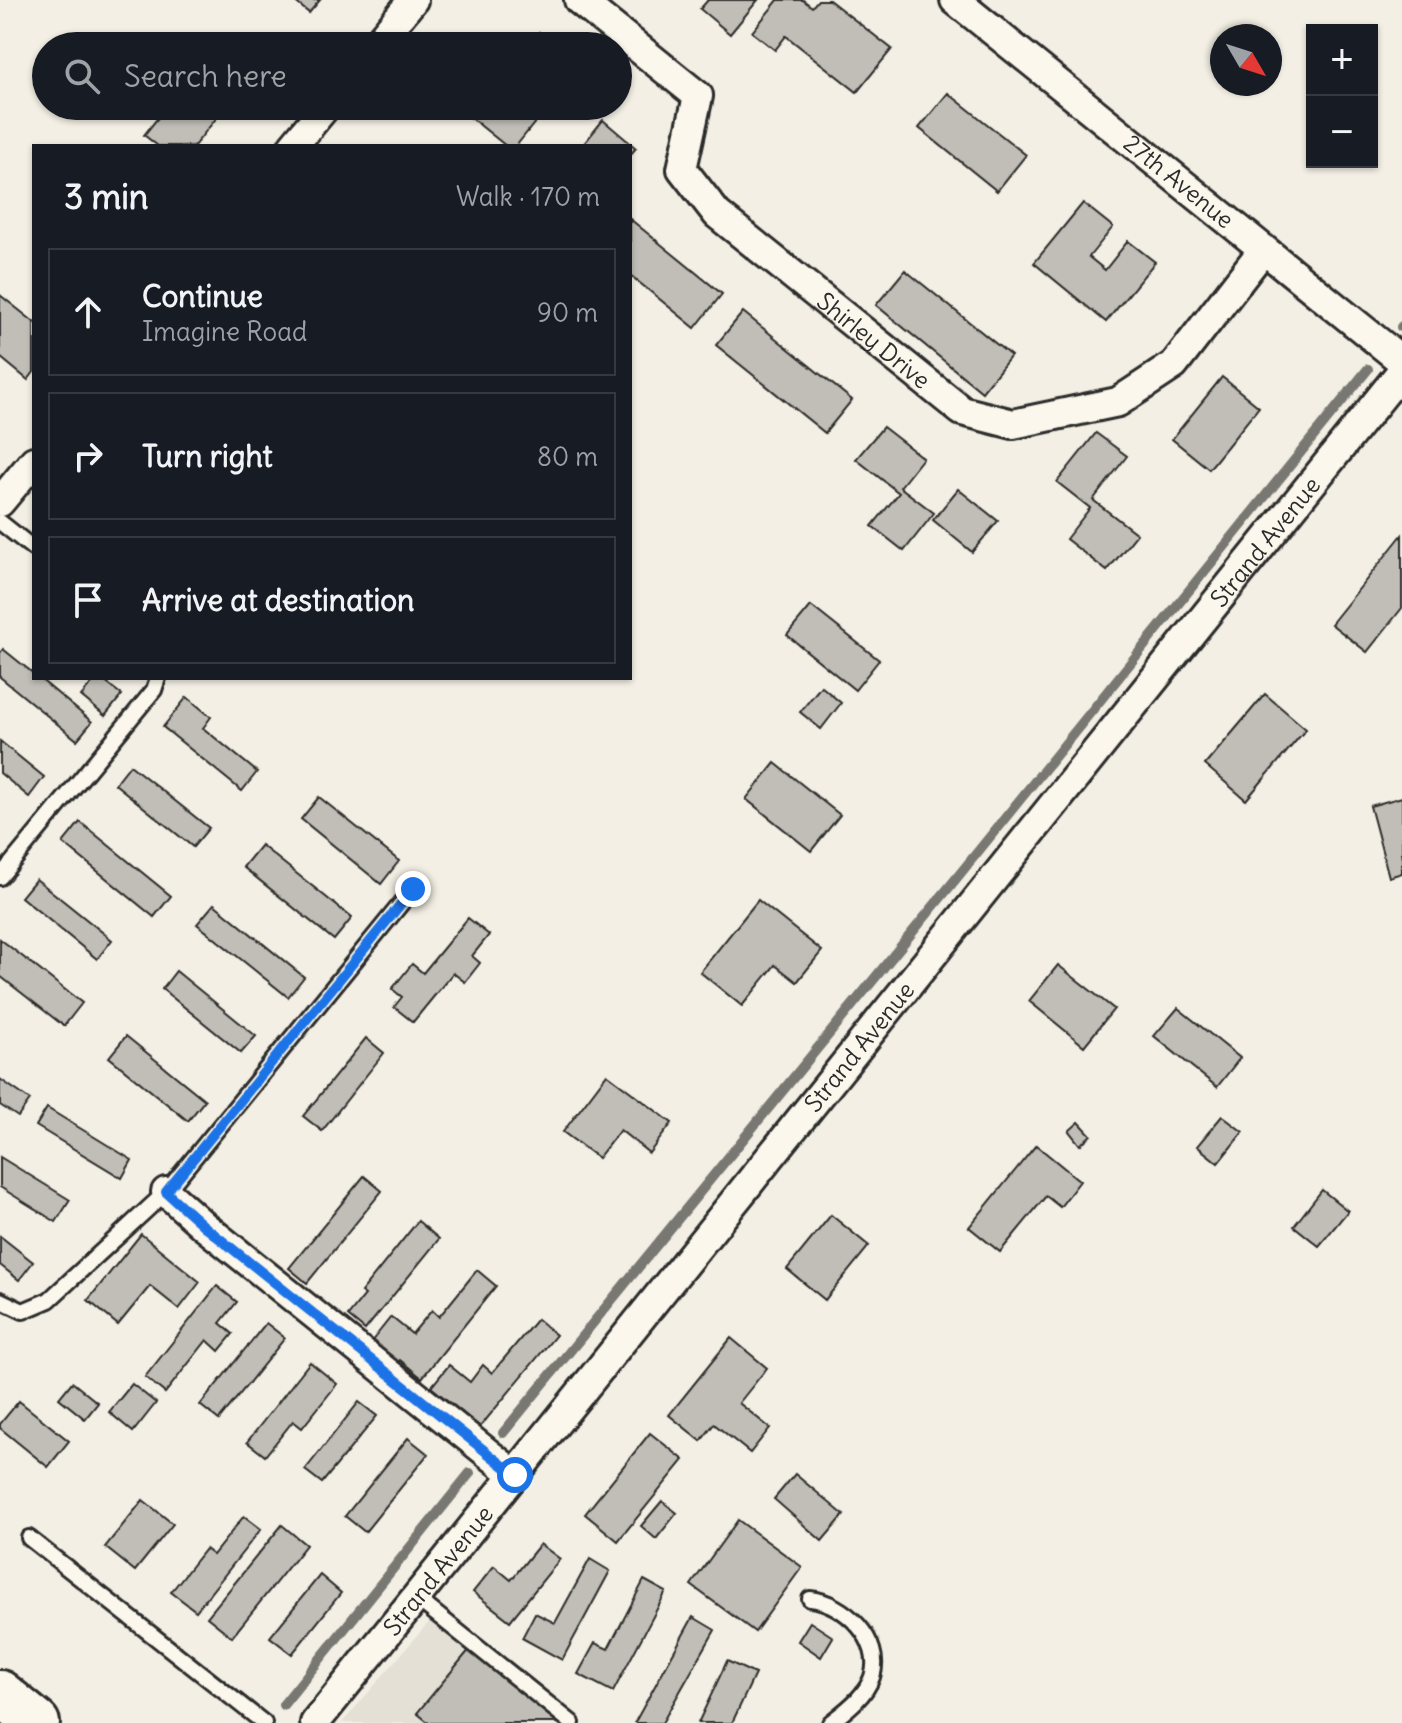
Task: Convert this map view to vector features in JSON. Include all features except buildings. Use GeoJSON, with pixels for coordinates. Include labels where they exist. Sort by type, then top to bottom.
{"type":"FeatureCollection","features":[{"type":"Feature","properties":{"kind":"highway"},"geometry":{"type":"LineString","coordinates":[[0,1693],[37,1723]]}},
{"type":"Feature","properties":{"kind":"street"},"geometry":{"type":"LineString","coordinates":[[387,32],[413,0]]}},
{"type":"Feature","properties":{"kind":"street","name":"Shirley Drive"},"geometry":{"type":"LineString","coordinates":[[579,0],[619,32]]}},
{"type":"Feature","properties":{"kind":"street","name":"27th Avenue"},"geometry":{"type":"LineString","coordinates":[[955,0],[1402,361]]}},
{"type":"Feature","properties":{"kind":"street","name":"Shirley Drive"},"geometry":{"type":"LineString","coordinates":[[632,43],[698,96],[682,169],[717,214],[962,411],[1013,424],[1118,402],[1174,365],[1263,250]]}},
{"type":"Feature","properties":{"kind":"street"},"geometry":{"type":"LineString","coordinates":[[295,144],[314,120]]}},
{"type":"Feature","properties":{"kind":"street","name":"Strand Avenue"},"geometry":{"type":"LineString","coordinates":[[315,1723],[1402,371]]}},
{"type":"Feature","properties":{"kind":"street"},"geometry":{"type":"LineString","coordinates":[[4,488],[32,463]]}},
{"type":"Feature","properties":{"kind":"street"},"geometry":{"type":"LineString","coordinates":[[166,1192],[204,1226],[515,1475]]}},
{"type":"Feature","properties":{"kind":"lane"},"geometry":{"type":"LineString","coordinates":[[0,522],[32,547]]}},
{"type":"Feature","properties":{"kind":"lane"},"geometry":{"type":"LineString","coordinates":[[0,877],[154,690],[157,680]]}},
{"type":"Feature","properties":{"kind":"lane"},"geometry":{"type":"LineString","coordinates":[[0,1300],[23,1311],[49,1300],[166,1192],[413,889]]}},
{"type":"Feature","properties":{"kind":"lane"},"geometry":{"type":"LineString","coordinates":[[29,1538],[264,1723]]}},
{"type":"Feature","properties":{"kind":"lane"},"geometry":{"type":"LineString","coordinates":[[415,1597],[572,1723]]}},
{"type":"Feature","properties":{"kind":"lane"},"geometry":{"type":"LineString","coordinates":[[810,1599],[826,1600],[843,1610],[867,1638],[875,1664],[871,1681],[861,1696],[830,1723]]}},
{"type":"Feature","properties":{"kind":"shaded area"},"geometry":{"type":"Polygon","coordinates":[[[436,1614],[573,1723],[342,1723],[436,1614]]]}},
{"type":"Feature","properties":{"kind":"waterway"},"geometry":{"type":"LineString","coordinates":[[503,1433],[1368,369]]}},
{"type":"Feature","properties":{"kind":"waterway"},"geometry":{"type":"LineString","coordinates":[[283,1705],[470,1473]]}},
{"type":"Feature","properties":{"kind":"route"},"geometry":{"type":"LineString","coordinates":[[413,889],[166,1192],[204,1226],[515,1475]]}}]}
